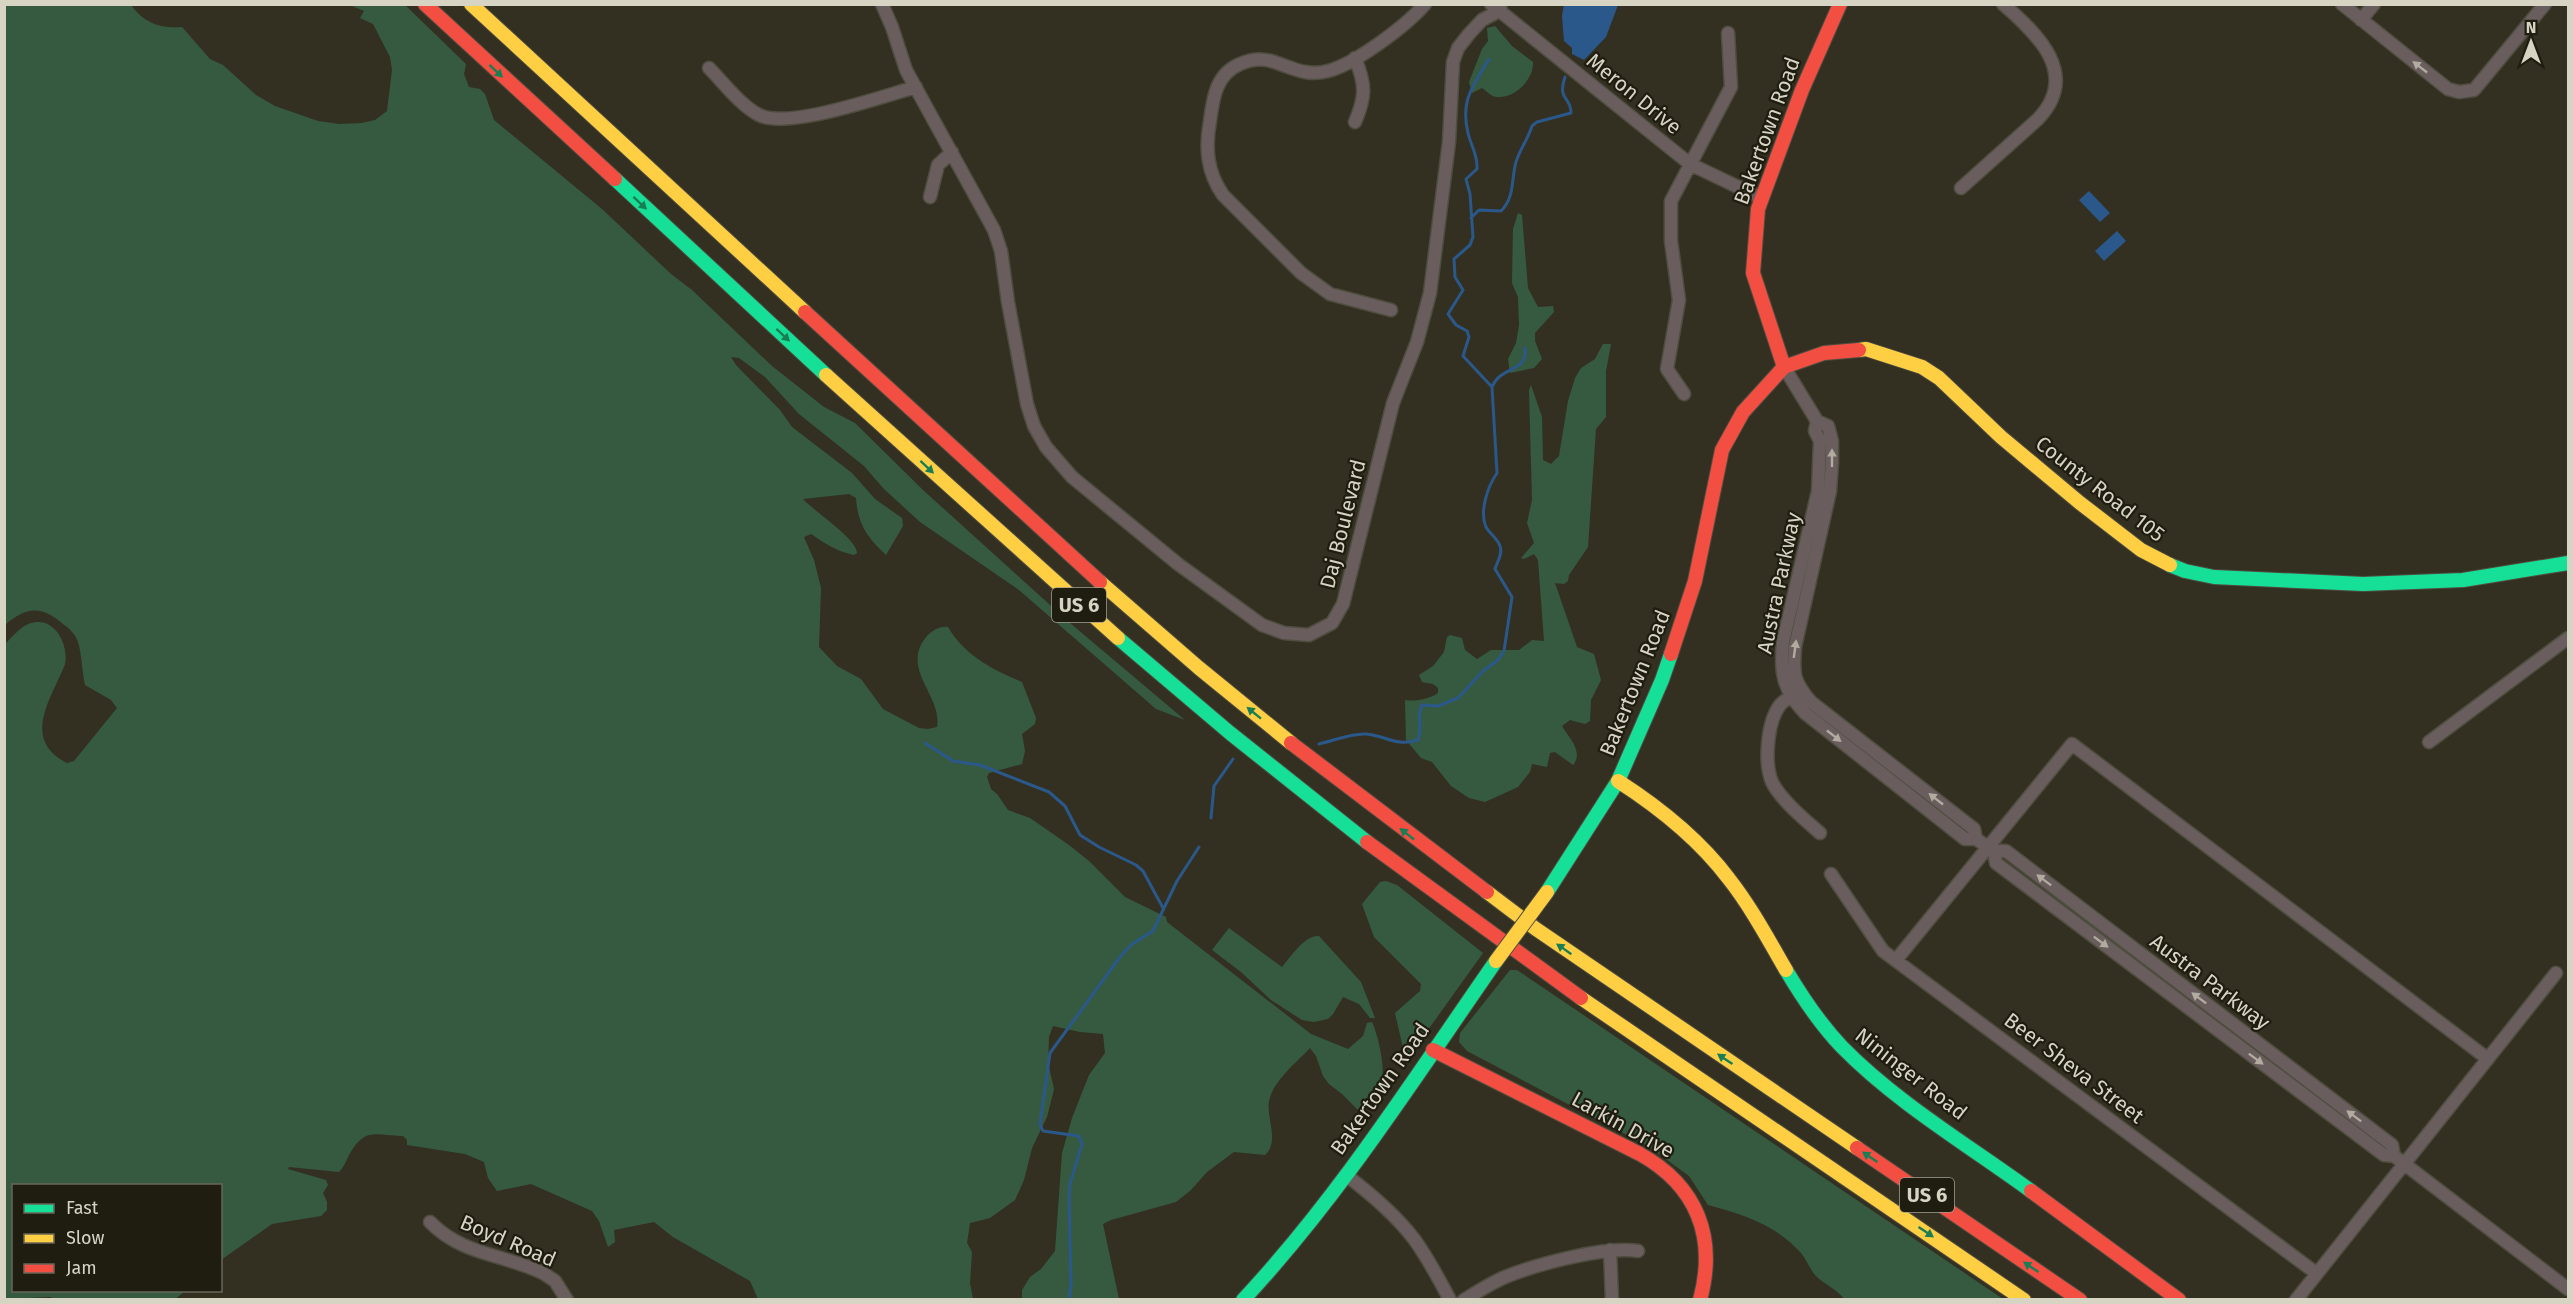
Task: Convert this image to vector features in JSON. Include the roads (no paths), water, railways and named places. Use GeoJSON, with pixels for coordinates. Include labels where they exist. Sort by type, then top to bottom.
{"type":"FeatureCollection","features":[{"type":"Feature","properties":{"kind":"main road","name":"US 6"},"geometry":{"type":"LineString","coordinates":[[425,4],[992,527],[1147,665],[1242,743],[1371,846],[1498,940],[2024,1299]]}},
{"type":"Feature","properties":{"kind":"main road","name":"US 6"},"geometry":{"type":"LineString","coordinates":[[471,4],[1084,569],[1199,668],[1327,772],[1536,929],[2080,1299]]}},
{"type":"Feature","properties":{"kind":"main road","name":"Bakertown Road"},"geometry":{"type":"LineString","coordinates":[[1243,1299],[1267,1275],[1346,1175],[1547,892],[1618,781],[1658,691],[1686,611],[1702,552],[1722,450],[1743,412],[1784,367],[1753,273],[1761,198],[1802,90],[1840,4]]}},
{"type":"Feature","properties":{"kind":"main road","name":"County Road 105"},"geometry":{"type":"LineString","coordinates":[[1784,367],[1824,353],[1866,349],[1922,367],[1939,378],[2009,444],[2088,510],[2141,550],[2185,571],[2214,577],[2363,584],[2463,580],[2568,563]]}},
{"type":"Feature","properties":{"kind":"main road","name":"Nininger Road"},"geometry":{"type":"LineString","coordinates":[[1618,781],[1672,819],[1720,868],[1744,899],[1803,1000],[1828,1032],[1854,1059],[1903,1098],[2179,1299]]}},
{"type":"Feature","properties":{"kind":"main road","name":"Larkin Drive"},"geometry":{"type":"LineString","coordinates":[[1433,1050],[1640,1154],[1666,1170],[1683,1187],[1702,1224],[1707,1250],[1706,1279],[1700,1299]]}},
{"type":"Feature","properties":{"kind":"street","name":"Daj Boulevard"},"geometry":{"type":"LineString","coordinates":[[882,4],[906,70],[994,230],[1001,251],[1027,404],[1034,426],[1046,447],[1072,477],[1094,496],[1226,601],[1262,626],[1284,633],[1309,635],[1332,623],[1343,604],[1393,403],[1417,342],[1430,293],[1449,142],[1453,62],[1458,48],[1468,34],[1497,6]]}},
{"type":"Feature","properties":{"kind":"street"},"geometry":{"type":"LineString","coordinates":[[1391,310],[1330,294],[1301,273],[1223,195],[1215,184],[1207,159],[1209,127],[1217,85],[1231,67],[1249,60],[1262,59],[1299,72],[1316,74],[1345,66],[1414,17],[1425,4]]}},
{"type":"Feature","properties":{"kind":"street"},"geometry":{"type":"LineString","coordinates":[[1961,188],[2049,107],[2054,98],[2056,84],[2050,53],[2003,4]]}},
{"type":"Feature","properties":{"kind":"street"},"geometry":{"type":"LineString","coordinates":[[2342,4],[2448,89],[2471,92],[2545,4]]}},
{"type":"Feature","properties":{"kind":"street"},"geometry":{"type":"LineString","coordinates":[[2361,20],[2374,4]]}},
{"type":"Feature","properties":{"kind":"street","name":"Meron Drive"},"geometry":{"type":"LineString","coordinates":[[1497,6],[1690,164],[1761,198]]}},
{"type":"Feature","properties":{"kind":"street"},"geometry":{"type":"LineString","coordinates":[[1684,394],[1667,369],[1679,300],[1671,240],[1671,201],[1731,87],[1728,33]]}},
{"type":"Feature","properties":{"kind":"street"},"geometry":{"type":"LineString","coordinates":[[1355,122],[1364,102],[1365,92],[1356,58]]}},
{"type":"Feature","properties":{"kind":"street"},"geometry":{"type":"LineString","coordinates":[[709,68],[748,107],[760,116],[777,120],[798,119],[916,87]]}},
{"type":"Feature","properties":{"kind":"street"},"geometry":{"type":"LineString","coordinates":[[930,197],[938,165],[952,152]]}},
{"type":"Feature","properties":{"kind":"street","name":"Austra Parkway"},"geometry":{"type":"LineString","coordinates":[[1784,367],[1817,421],[1828,426],[1832,441],[1830,491],[1795,647],[1793,668],[1796,682],[1811,702],[1974,829],[1976,839]]}},
{"type":"Feature","properties":{"kind":"street","name":"Austra Parkway"},"geometry":{"type":"LineString","coordinates":[[1817,421],[1815,431],[1820,441],[1818,491],[1783,642],[1781,664],[1790,698],[1805,713],[1965,838],[1976,839],[1991,849],[2006,851],[2392,1145],[2394,1156],[2568,1289]]}},
{"type":"Feature","properties":{"kind":"street"},"geometry":{"type":"LineString","coordinates":[[2429,742],[2568,638]]}},
{"type":"Feature","properties":{"kind":"street"},"geometry":{"type":"LineString","coordinates":[[1801,690],[1780,705],[1769,735],[1767,761],[1773,783],[1799,815],[1820,833]]}},
{"type":"Feature","properties":{"kind":"street"},"geometry":{"type":"LineString","coordinates":[[1896,960],[1991,849],[2072,744],[2488,1059]]}},
{"type":"Feature","properties":{"kind":"street","name":"Beer Sheva Street"},"geometry":{"type":"LineString","coordinates":[[1831,874],[1883,951],[2316,1273]]}},
{"type":"Feature","properties":{"kind":"street"},"geometry":{"type":"LineString","coordinates":[[2296,1299],[2556,973]]}},
{"type":"Feature","properties":{"kind":"street"},"geometry":{"type":"LineString","coordinates":[[1346,1175],[1380,1202],[1402,1225],[1424,1253],[1450,1299]]}},
{"type":"Feature","properties":{"kind":"street","name":"Boyd Road"},"geometry":{"type":"LineString","coordinates":[[430,1222],[447,1238],[460,1245],[543,1273],[555,1281],[567,1299]]}},
{"type":"Feature","properties":{"kind":"street"},"geometry":{"type":"LineString","coordinates":[[1610,1250],[1612,1299]]}},
{"type":"Feature","properties":{"kind":"street"},"geometry":{"type":"LineString","coordinates":[[1464,1299],[1506,1276],[1610,1250],[1638,1251]]}},
{"type":"Feature","properties":{"kind":"water"},"geometry":{"type":"Polygon","coordinates":[[[1564,4],[1618,5],[1606,37],[1584,60],[1572,54],[1572,48],[1564,41],[1562,16],[1564,4]]]}},
{"type":"Feature","properties":{"kind":"water"},"geometry":{"type":"Polygon","coordinates":[[[2089,191],[2110,213],[2100,222],[2079,200],[2089,191]]]}},
{"type":"Feature","properties":{"kind":"water"},"geometry":{"type":"Polygon","coordinates":[[[2117,231],[2126,241],[2104,261],[2095,251],[2117,231]]]}},
{"type":"Feature","properties":{"kind":"waterway"},"geometry":{"type":"LineString","coordinates":[[1319,744],[1360,734],[1397,742],[1418,740],[1422,705],[1438,706],[1458,698],[1483,671],[1498,660],[1504,651],[1512,597],[1495,569],[1501,549],[1499,543],[1484,521],[1484,506],[1490,485],[1497,473],[1492,387],[1463,356],[1469,337],[1467,331],[1456,325],[1448,314],[1463,290],[1455,277],[1454,259],[1470,245],[1473,237],[1470,194],[1466,179],[1477,169],[1477,164],[1466,121],[1467,102],[1473,86],[1489,59]]}},
{"type":"Feature","properties":{"kind":"waterway"},"geometry":{"type":"LineString","coordinates":[[1471,218],[1479,210],[1501,211],[1509,200],[1516,162],[1532,126],[1537,122],[1571,113],[1563,94],[1565,77]]}},
{"type":"Feature","properties":{"kind":"waterway"},"geometry":{"type":"LineString","coordinates":[[1492,387],[1501,375],[1522,362],[1525,348]]}},
{"type":"Feature","properties":{"kind":"waterway"},"geometry":{"type":"LineString","coordinates":[[925,743],[953,761],[980,765],[1049,792],[1065,806],[1080,835],[1143,871],[1163,908]]}},
{"type":"Feature","properties":{"kind":"waterway"},"geometry":{"type":"LineString","coordinates":[[1211,818],[1214,786],[1233,759]]}},
{"type":"Feature","properties":{"kind":"waterway"},"geometry":{"type":"LineString","coordinates":[[1069,1300],[1071,1285],[1069,1196],[1070,1184],[1082,1144],[1079,1136],[1043,1131],[1040,1124],[1050,1053],[1120,957],[1132,944],[1153,931],[1177,881],[1199,847]]}}]}
